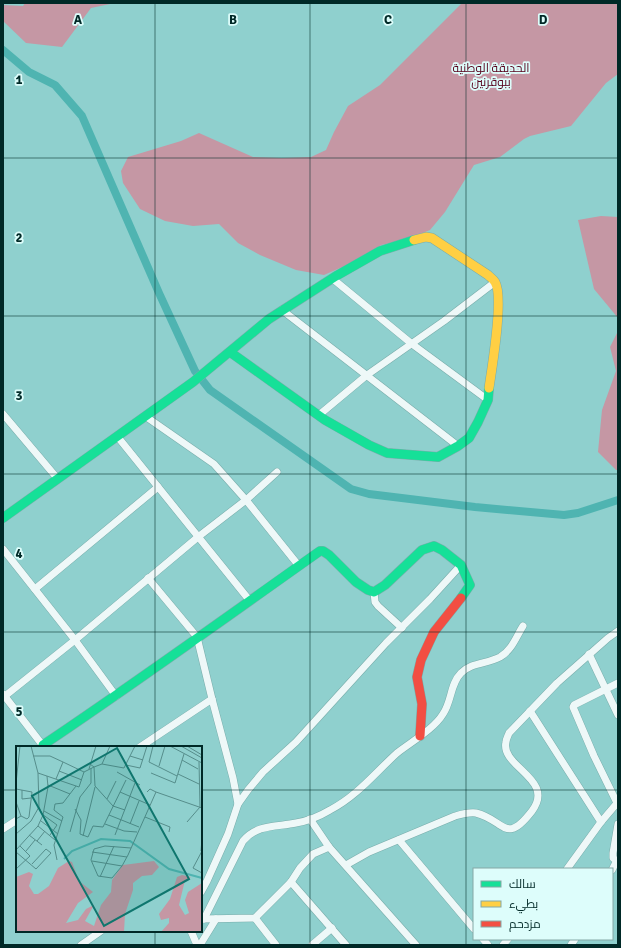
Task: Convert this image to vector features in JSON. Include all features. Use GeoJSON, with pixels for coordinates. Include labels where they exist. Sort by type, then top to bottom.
{"type":"FeatureCollection","features":[{"type":"Feature","properties":{"kind":"street"},"geometry":{"type":"LineString","coordinates":[[3,518],[193,382],[269,319],[333,278],[380,251],[426,238],[432,238],[488,275],[495,282],[498,294],[497,329],[488,400],[469,438],[438,457],[387,453],[369,445],[318,416],[230,352]]}},
{"type":"Feature","properties":{"kind":"street"},"geometry":{"type":"LineString","coordinates":[[333,278],[412,344],[488,400]]}},
{"type":"Feature","properties":{"kind":"street"},"geometry":{"type":"LineString","coordinates":[[318,416],[367,375],[444,321],[495,282]]}},
{"type":"Feature","properties":{"kind":"street"},"geometry":{"type":"LineString","coordinates":[[282,310],[458,446]]}},
{"type":"Feature","properties":{"kind":"street"},"geometry":{"type":"LineString","coordinates":[[3,414],[57,478]]}},
{"type":"Feature","properties":{"kind":"street"},"geometry":{"type":"LineString","coordinates":[[145,416],[214,464],[246,500],[299,566]]}},
{"type":"Feature","properties":{"kind":"street"},"geometry":{"type":"LineString","coordinates":[[117,436],[250,601]]}},
{"type":"Feature","properties":{"kind":"street"},"geometry":{"type":"LineString","coordinates":[[278,472],[246,500],[148,578],[75,640],[4,695],[44,746],[320,551],[323,551],[369,591],[374,592],[385,585],[422,550],[434,546],[442,550],[461,565],[469,583],[469,587],[434,632],[418,670],[422,704],[420,736]]}},
{"type":"Feature","properties":{"kind":"street"},"geometry":{"type":"LineString","coordinates":[[35,590],[158,487]]}},
{"type":"Feature","properties":{"kind":"street"},"geometry":{"type":"LineString","coordinates":[[3,549],[75,640],[116,696]]}},
{"type":"Feature","properties":{"kind":"street"},"geometry":{"type":"LineString","coordinates":[[202,890],[222,848],[238,804],[248,790],[263,772],[296,742],[386,643],[461,565]]}},
{"type":"Feature","properties":{"kind":"street"},"geometry":{"type":"LineString","coordinates":[[148,578],[197,637],[233,778],[238,804]]}},
{"type":"Feature","properties":{"kind":"street"},"geometry":{"type":"LineString","coordinates":[[374,592],[375,602],[378,606],[402,628]]}},
{"type":"Feature","properties":{"kind":"street"},"geometry":{"type":"LineString","coordinates":[[329,847],[313,854],[300,868],[291,882],[254,918],[203,919],[244,841],[253,831],[297,823],[310,819],[330,810],[355,794],[397,753],[420,736],[444,714],[454,682],[458,677],[470,666],[496,659],[506,652],[511,647],[523,626]]}},
{"type":"Feature","properties":{"kind":"street"},"geometry":{"type":"LineString","coordinates":[[346,865],[369,852],[468,812],[486,817],[510,830],[516,828],[537,804],[539,797],[537,788],[512,760],[507,751],[505,743],[509,733],[557,683],[589,654],[618,631]]}},
{"type":"Feature","properties":{"kind":"street"},"geometry":{"type":"LineString","coordinates":[[589,654],[618,715]]}},
{"type":"Feature","properties":{"kind":"street"},"geometry":{"type":"LineString","coordinates":[[568,868],[601,822],[618,803],[594,756],[573,709],[574,705],[618,683]]}},
{"type":"Feature","properties":{"kind":"street"},"geometry":{"type":"LineString","coordinates":[[142,746],[212,699]]}},
{"type":"Feature","properties":{"kind":"street"},"geometry":{"type":"LineString","coordinates":[[530,711],[601,822]]}},
{"type":"Feature","properties":{"kind":"street"},"geometry":{"type":"LineString","coordinates":[[310,819],[329,847],[416,945]]}},
{"type":"Feature","properties":{"kind":"street"},"geometry":{"type":"LineString","coordinates":[[3,829],[16,821]]}},
{"type":"Feature","properties":{"kind":"street"},"geometry":{"type":"LineString","coordinates":[[617,862],[613,858],[613,853],[618,824]]}},
{"type":"Feature","properties":{"kind":"street"},"geometry":{"type":"LineString","coordinates":[[399,840],[473,928]]}},
{"type":"Feature","properties":{"kind":"street"},"geometry":{"type":"LineString","coordinates":[[291,882],[346,945]]}},
{"type":"Feature","properties":{"kind":"street"},"geometry":{"type":"LineString","coordinates":[[254,918],[276,945]]}},
{"type":"Feature","properties":{"kind":"street"},"geometry":{"type":"LineString","coordinates":[[192,932],[199,945],[216,919]]}},
{"type":"Feature","properties":{"kind":"street"},"geometry":{"type":"LineString","coordinates":[[312,945],[332,928]]}},
{"type":"Feature","properties":{"kind":"street"},"geometry":{"type":"LineString","coordinates":[[81,945],[100,932]]}},
{"type":"Feature","properties":{"kind":"green space"},"geometry":{"type":"Polygon","coordinates":[[[25,3],[115,3],[91,8],[62,47],[26,43],[3,21],[3,5],[23,6],[25,3]]]}},
{"type":"Feature","properties":{"kind":"green space","name":"الحديقة الوطنية ببوقرنين"},"geometry":{"type":"Polygon","coordinates":[[[462,3],[618,3],[618,74],[606,83],[571,126],[530,136],[500,157],[474,165],[445,212],[430,230],[408,239],[381,245],[356,261],[324,275],[296,270],[260,255],[238,243],[219,224],[193,226],[165,221],[140,209],[123,183],[121,171],[128,157],[181,141],[199,133],[253,157],[311,157],[326,150],[348,106],[380,85],[462,3]]]}},
{"type":"Feature","properties":{"kind":"green space"},"geometry":{"type":"Polygon","coordinates":[[[601,216],[618,217],[618,318],[594,289],[578,220],[601,216]]]}},
{"type":"Feature","properties":{"kind":"green space"},"geometry":{"type":"Polygon","coordinates":[[[618,331],[618,470],[616,470],[598,452],[602,410],[616,371],[610,347],[618,331]]]}},
{"type":"Feature","properties":{"kind":"waterway"},"geometry":{"type":"LineString","coordinates":[[3,50],[29,72],[55,85],[82,116],[159,293],[195,371],[210,390],[351,489],[369,494],[475,507],[564,515],[578,513],[618,500]]}},
{"type":"Feature","properties":{"kind":"traffic: fast"},"geometry":{"type":"LineString","coordinates":[[3,518],[193,382],[269,319],[336,276],[380,251],[414,240]]}},
{"type":"Feature","properties":{"kind":"traffic: fast"},"geometry":{"type":"LineString","coordinates":[[230,352],[325,420],[369,445],[387,453],[438,457],[458,446],[469,438],[478,422],[488,400],[489,388]]}},
{"type":"Feature","properties":{"kind":"traffic: fast"},"geometry":{"type":"LineString","coordinates":[[43,745],[148,673],[320,551],[323,551],[329,555],[356,582],[374,592],[385,585],[422,550],[434,546],[442,550],[461,565],[470,585],[461,598]]}},
{"type":"Feature","properties":{"kind":"traffic: slow"},"geometry":{"type":"LineString","coordinates":[[414,240],[426,237],[432,238],[488,275],[495,282],[497,290],[498,316],[489,388]]}},
{"type":"Feature","properties":{"kind":"traffic: jam"},"geometry":{"type":"LineString","coordinates":[[420,736],[422,704],[417,677],[421,660],[434,632],[461,598]]}}]}
